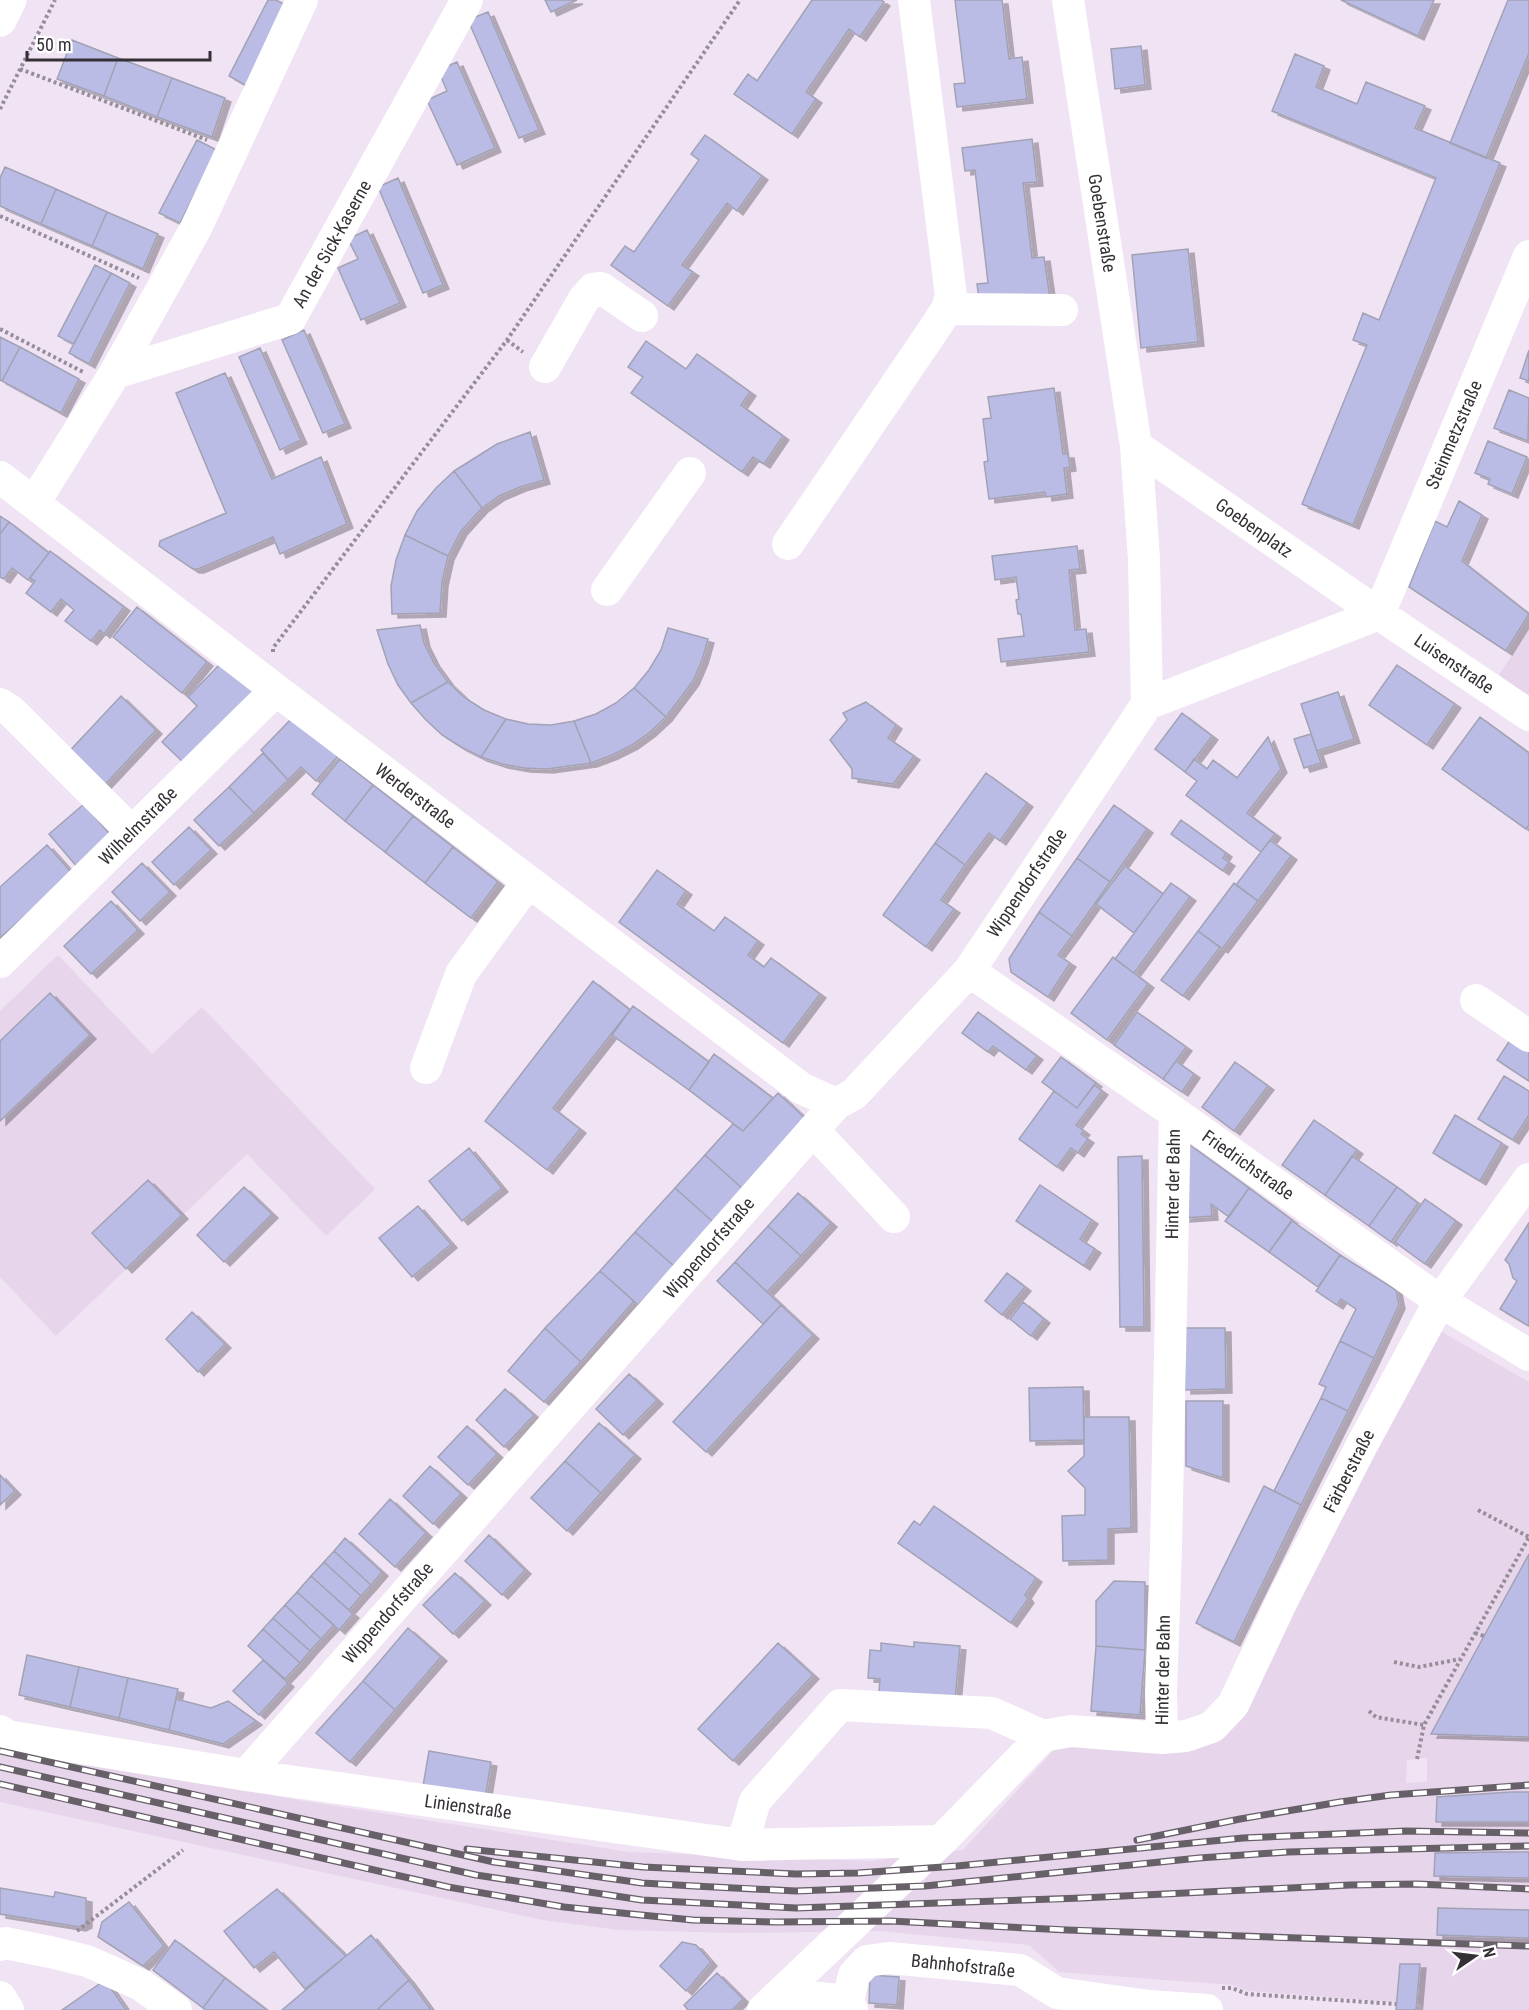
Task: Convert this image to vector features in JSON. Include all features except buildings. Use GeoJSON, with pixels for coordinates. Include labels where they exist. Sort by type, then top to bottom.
{"type":"FeatureCollection","features":[{"type":"Feature","properties":{"kind":"main road"},"geometry":{"type":"LineString","coordinates":[[0,20],[10,0]]}},
{"type":"Feature","properties":{"kind":"street"},"geometry":{"type":"LineString","coordinates":[[34,503],[112,379],[196,228],[302,0]]}},
{"type":"Feature","properties":{"kind":"street","name":"An der Sick-Kaserne"},"geometry":{"type":"LineString","coordinates":[[112,379],[291,319],[467,0]]}},
{"type":"Feature","properties":{"kind":"street"},"geometry":{"type":"LineString","coordinates":[[788,544],[947,309],[951,296],[914,0]]}},
{"type":"Feature","properties":{"kind":"street","name":"Goebenstraße"},"geometry":{"type":"LineString","coordinates":[[1068,0],[1136,446]]}},
{"type":"Feature","properties":{"kind":"street","name":"Steinmetzstraße"},"geometry":{"type":"LineString","coordinates":[[1379,614],[1529,256]]}},
{"type":"Feature","properties":{"kind":"street"},"geometry":{"type":"LineString","coordinates":[[545,367],[584,299],[593,289],[601,288],[642,316]]}},
{"type":"Feature","properties":{"kind":"street"},"geometry":{"type":"LineString","coordinates":[[947,309],[1062,310]]}},
{"type":"Feature","properties":{"kind":"street"},"geometry":{"type":"LineString","coordinates":[[1136,446],[1144,560],[1147,704],[1379,614]]}},
{"type":"Feature","properties":{"kind":"street","name":"Goebenplatz"},"geometry":{"type":"LineString","coordinates":[[1136,446],[1379,614]]}},
{"type":"Feature","properties":{"kind":"street"},"geometry":{"type":"LineString","coordinates":[[607,590],[690,473]]}},
{"type":"Feature","properties":{"kind":"street","name":"Werderstraße"},"geometry":{"type":"LineString","coordinates":[[0,477],[276,690],[801,1088],[836,1104]]}},
{"type":"Feature","properties":{"kind":"street","name":"Luisenstraße"},"geometry":{"type":"LineString","coordinates":[[1379,614],[1529,715]]}},
{"type":"Feature","properties":{"kind":"street","name":"Wilhelmstraße"},"geometry":{"type":"LineString","coordinates":[[0,962],[276,690]]}},
{"type":"Feature","properties":{"kind":"street"},"geometry":{"type":"LineString","coordinates":[[0,704],[11,711],[132,831]]}},
{"type":"Feature","properties":{"kind":"street","name":"Wippendorfstraße"},"geometry":{"type":"LineString","coordinates":[[246,1774],[836,1104],[854,1094],[969,971],[1147,704]]}},
{"type":"Feature","properties":{"kind":"street"},"geometry":{"type":"LineString","coordinates":[[426,1068],[461,974],[528,882]]}},
{"type":"Feature","properties":{"kind":"street","name":"Friedrichstraße"},"geometry":{"type":"LineString","coordinates":[[969,971],[1175,1113],[1440,1301],[1529,1355]]}},
{"type":"Feature","properties":{"kind":"street"},"geometry":{"type":"LineString","coordinates":[[1476,1000],[1529,1036]]}},
{"type":"Feature","properties":{"kind":"street","name":"Hinter der Bahn"},"geometry":{"type":"LineString","coordinates":[[1043,1736],[1071,1731],[1162,1738],[1161,1692],[1175,1113]]}},
{"type":"Feature","properties":{"kind":"street"},"geometry":{"type":"LineString","coordinates":[[813,1130],[894,1217]]}},
{"type":"Feature","properties":{"kind":"street","name":"Färberstraße"},"geometry":{"type":"LineString","coordinates":[[1162,1738],[1186,1736],[1212,1727],[1233,1705],[1293,1580],[1363,1443],[1440,1301],[1529,1179]]}},
{"type":"Feature","properties":{"kind":"street"},"geometry":{"type":"LineString","coordinates":[[742,1845],[755,1801],[840,1706],[992,1713],[1043,1736],[941,1841],[772,2002]]}},
{"type":"Feature","properties":{"kind":"street","name":"Linienstraße"},"geometry":{"type":"LineString","coordinates":[[0,1731],[7,1736],[246,1774],[742,1845],[941,1841]]}},
{"type":"Feature","properties":{"kind":"street"},"geometry":{"type":"LineString","coordinates":[[0,1945],[5,1943],[87,1961],[141,1985],[176,2010]]}},
{"type":"Feature","properties":{"kind":"street","name":"Bahnhofstraße"},"geometry":{"type":"LineString","coordinates":[[772,2002],[850,2006],[854,1975],[860,1967],[867,1961],[889,1958],[1020,1970],[1058,1993],[1149,2008],[1214,1999]]}},
{"type":"Feature","properties":{"kind":"street"},"geometry":{"type":"LineString","coordinates":[[0,1997],[8,2010]]}},
{"type":"Feature","properties":{"kind":"path"},"geometry":{"type":"LineString","coordinates":[[0,109],[55,0]]}},
{"type":"Feature","properties":{"kind":"path"},"geometry":{"type":"LineString","coordinates":[[276,690],[273,648],[507,340],[740,0]]}},
{"type":"Feature","properties":{"kind":"path"},"geometry":{"type":"LineString","coordinates":[[20,69],[233,150]]}},
{"type":"Feature","properties":{"kind":"path"},"geometry":{"type":"LineString","coordinates":[[0,216],[162,289]]}},
{"type":"Feature","properties":{"kind":"path"},"geometry":{"type":"LineString","coordinates":[[0,329],[112,379]]}},
{"type":"Feature","properties":{"kind":"path"},"geometry":{"type":"LineString","coordinates":[[1417,1759],[1424,1725],[1529,1537],[1478,1510]]}},
{"type":"Feature","properties":{"kind":"path"},"geometry":{"type":"LineString","coordinates":[[1475,1633],[1484,1636]]}},
{"type":"Feature","properties":{"kind":"path"},"geometry":{"type":"LineString","coordinates":[[1394,1662],[1419,1667],[1460,1659]]}},
{"type":"Feature","properties":{"kind":"path"},"geometry":{"type":"LineString","coordinates":[[1369,1711],[1376,1717],[1424,1725]]}},
{"type":"Feature","properties":{"kind":"path"},"geometry":{"type":"LineString","coordinates":[[50,1952],[183,1850]]}},
{"type":"Feature","properties":{"kind":"path"},"geometry":{"type":"LineString","coordinates":[[1214,1999],[1232,1988],[1247,1994],[1396,2004]]}},
{"type":"Feature","properties":{"kind":"shaded area"},"geometry":{"type":"Polygon","coordinates":[[[1529,629],[1529,696],[1499,675],[1529,629]]]}},
{"type":"Feature","properties":{"kind":"shaded area"},"geometry":{"type":"Polygon","coordinates":[[[58,955],[152,1054],[202,1007],[375,1189],[326,1236],[247,1154],[56,1336],[0,1277],[0,1011],[58,955]]]}},
{"type":"Feature","properties":{"kind":"shaded area"},"geometry":{"type":"Polygon","coordinates":[[[1428,1324],[1529,1382],[1529,2010],[1423,2010],[1421,2004],[1248,1991],[1232,1985],[1059,1972],[1029,1945],[879,1931],[737,1933],[619,1930],[543,1920],[0,1802],[0,1738],[205,1783],[304,1801],[629,1852],[871,1861],[963,1850],[1071,1731],[1212,1727],[1428,1324]],[[1427,1758],[1407,1760],[1406,1783],[1427,1782],[1427,1758]]]}},
{"type":"Feature","properties":{"kind":"railway"},"geometry":{"type":"LineString","coordinates":[[0,1751],[494,1862],[642,1883],[796,1891],[925,1886],[1199,1858],[1288,1852],[1529,1846]]}},
{"type":"Feature","properties":{"kind":"railway"},"geometry":{"type":"LineString","coordinates":[[0,1767],[476,1875],[642,1900],[796,1908],[1082,1898],[1350,1885],[1417,1884],[1529,1889]]}},
{"type":"Feature","properties":{"kind":"railway"},"geometry":{"type":"LineString","coordinates":[[0,1784],[448,1887],[564,1907],[693,1920],[890,1921],[1067,1930],[1529,1946]]}},
{"type":"Feature","properties":{"kind":"railway"},"geometry":{"type":"LineString","coordinates":[[1137,1840],[1340,1802],[1391,1795],[1529,1785]]}},
{"type":"Feature","properties":{"kind":"railway"},"geometry":{"type":"LineString","coordinates":[[467,1849],[643,1867],[796,1874],[858,1873],[957,1866],[1243,1838],[1406,1831],[1529,1833]]}}]}
